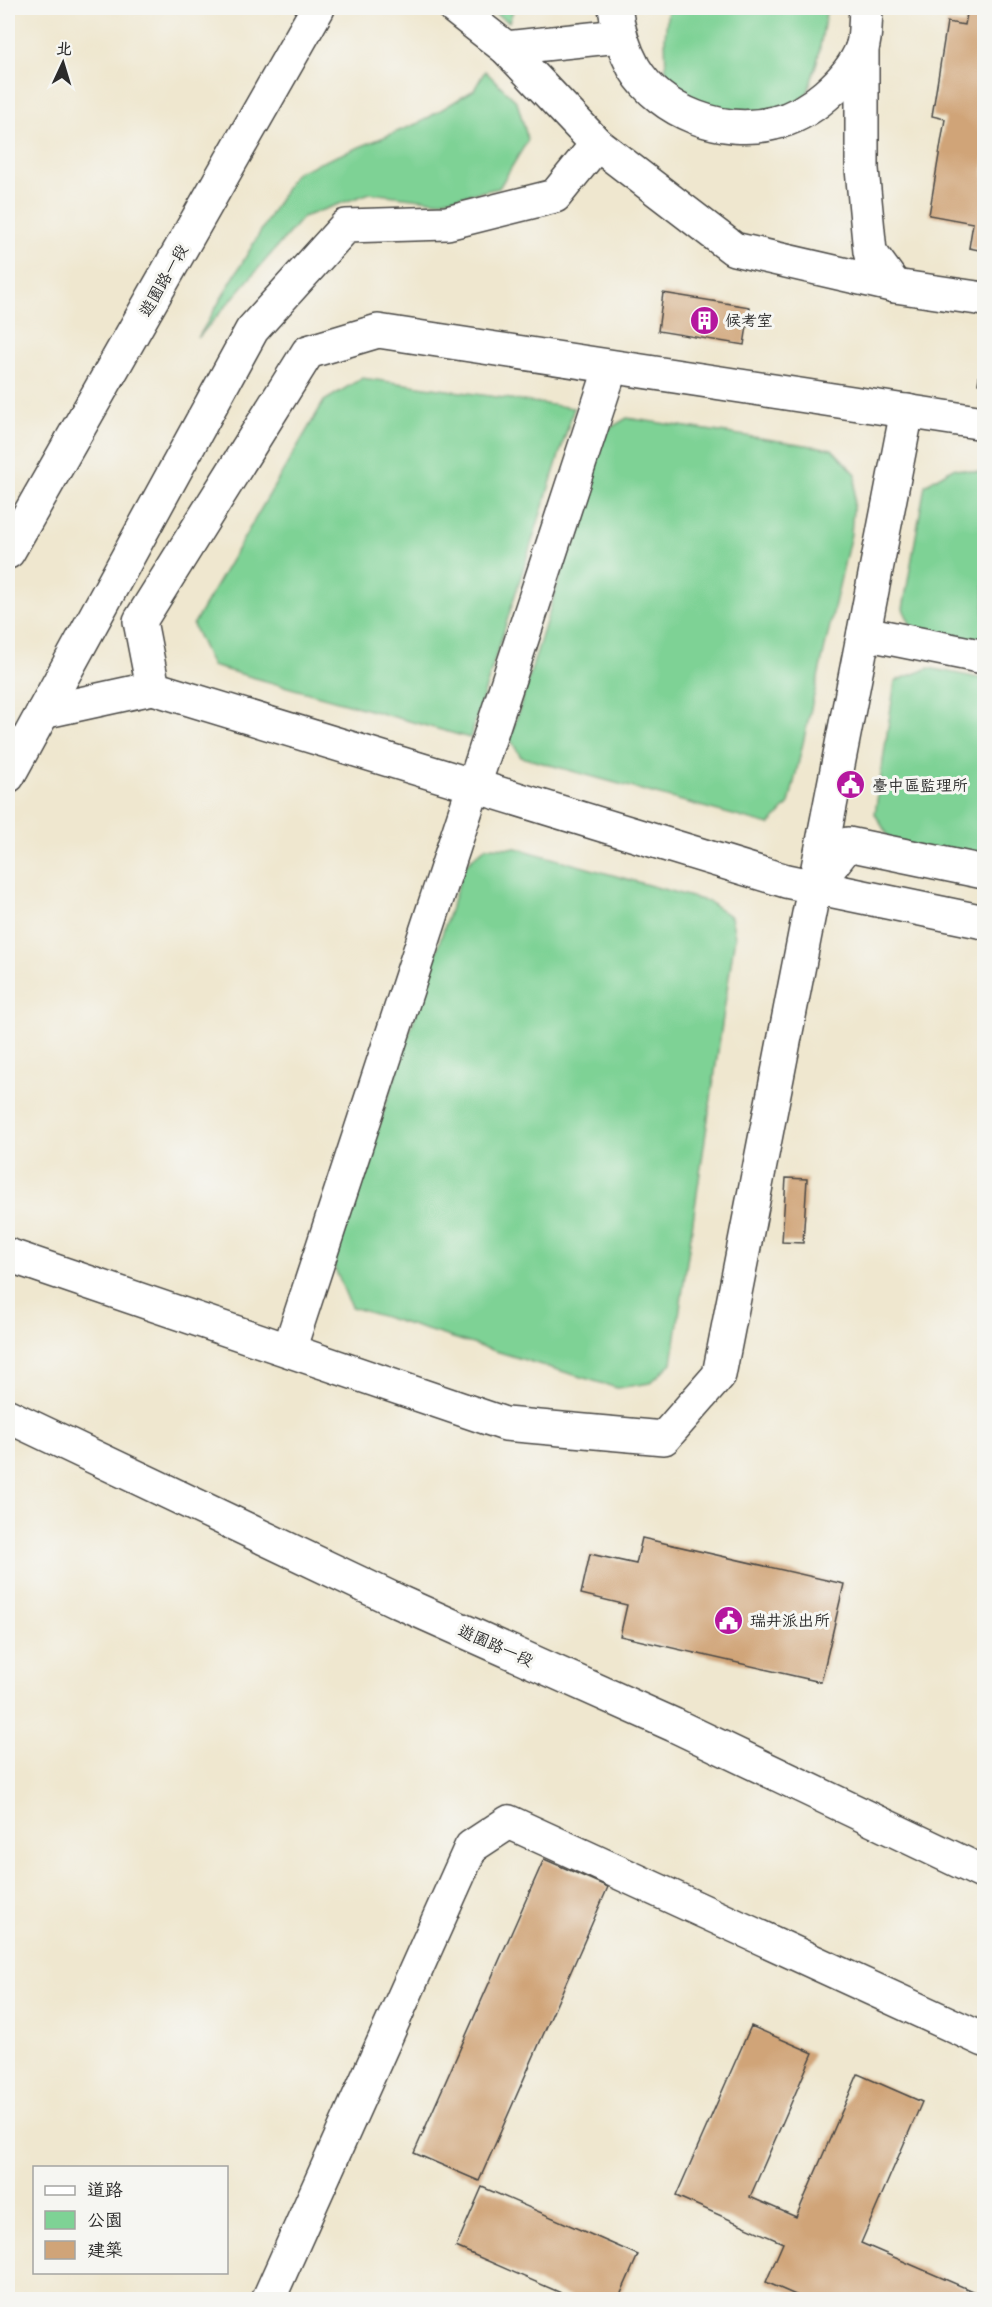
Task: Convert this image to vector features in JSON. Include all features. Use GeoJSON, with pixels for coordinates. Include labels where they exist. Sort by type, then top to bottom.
{"type":"FeatureCollection","features":[{"type":"Feature","properties":{"kind":"street","name":"遊園路一段"},"geometry":{"type":"LineString","coordinates":[[8,552],[318,8]]}},
{"type":"Feature","properties":{"kind":"street"},"geometry":{"type":"LineString","coordinates":[[455,8],[506,48],[597,144],[734,249],[895,286],[984,298]]}},
{"type":"Feature","properties":{"kind":"street"},"geometry":{"type":"LineString","coordinates":[[866,8],[862,48],[862,169],[870,252],[895,286]]}},
{"type":"Feature","properties":{"kind":"street"},"geometry":{"type":"LineString","coordinates":[[506,48],[617,22],[635,69],[660,98],[695,118],[734,127],[774,123],[811,108],[841,81],[862,48]]}},
{"type":"Feature","properties":{"kind":"street"},"geometry":{"type":"LineString","coordinates":[[8,776],[252,330],[346,226],[447,223],[555,196],[597,144]]}},
{"type":"Feature","properties":{"kind":"street"},"geometry":{"type":"LineString","coordinates":[[153,688],[140,621],[308,352],[378,331],[984,423]]}},
{"type":"Feature","properties":{"kind":"street"},"geometry":{"type":"LineString","coordinates":[[289,1350],[611,367]]}},
{"type":"Feature","properties":{"kind":"street"},"geometry":{"type":"LineString","coordinates":[[8,1255],[504,1424],[664,1438],[718,1375],[816,887],[907,411]]}},
{"type":"Feature","properties":{"kind":"street"},"geometry":{"type":"LineString","coordinates":[[864,633],[984,657]]}},
{"type":"Feature","properties":{"kind":"street"},"geometry":{"type":"LineString","coordinates":[[43,711],[153,688],[786,881],[984,922]]}},
{"type":"Feature","properties":{"kind":"street"},"geometry":{"type":"LineString","coordinates":[[816,887],[848,844],[984,872]]}},
{"type":"Feature","properties":{"kind":"street","name":"遊園路一段"},"geometry":{"type":"LineString","coordinates":[[8,1416],[399,1602],[674,1725],[984,1873]]}},
{"type":"Feature","properties":{"kind":"street"},"geometry":{"type":"LineString","coordinates":[[268,2300],[471,1847],[508,1822],[984,2040]]}},
{"type":"Feature","properties":{"kind":"green space"},"geometry":{"type":"Polygon","coordinates":[[[484,8],[514,8],[509,22],[484,8]]]}},
{"type":"Feature","properties":{"kind":"green space"},"geometry":{"type":"Polygon","coordinates":[[[668,8],[827,8],[818,58],[808,92],[783,118],[684,105],[666,74],[665,38],[668,8]]]}},
{"type":"Feature","properties":{"kind":"green space"},"geometry":{"type":"Polygon","coordinates":[[[485,71],[517,102],[528,140],[499,188],[438,201],[370,193],[303,217],[198,338],[295,173],[421,122],[474,90],[485,71]]]}},
{"type":"Feature","properties":{"kind":"green space"},"geometry":{"type":"Polygon","coordinates":[[[362,378],[574,408],[470,738],[212,666],[193,625],[324,401],[362,378]]]}},
{"type":"Feature","properties":{"kind":"green space"},"geometry":{"type":"Polygon","coordinates":[[[627,418],[832,449],[856,474],[851,534],[789,804],[769,825],[521,757],[510,739],[605,431],[627,418]]]}},
{"type":"Feature","properties":{"kind":"green space"},"geometry":{"type":"Polygon","coordinates":[[[953,468],[984,473],[984,649],[916,636],[903,609],[925,485],[953,468]]]}},
{"type":"Feature","properties":{"kind":"green space"},"geometry":{"type":"Polygon","coordinates":[[[929,668],[984,679],[984,862],[891,841],[875,814],[895,681],[929,668]]]}},
{"type":"Feature","properties":{"kind":"green space"},"geometry":{"type":"Polygon","coordinates":[[[486,847],[516,848],[709,902],[731,917],[735,936],[672,1363],[650,1383],[617,1388],[351,1307],[333,1264],[465,865],[486,847]]]}},
{"type":"Feature","properties":{"kind":"building"},"geometry":{"type":"Polygon","coordinates":[[[968,8],[984,8],[984,251],[969,248],[973,223],[929,215],[945,119],[932,116],[947,22],[965,25],[968,8]]]}},
{"type":"Feature","properties":{"kind":"building","name":"候考室"},"geometry":{"type":"Polygon","coordinates":[[[663,293],[750,307],[744,345],[658,331],[663,293]]]}},
{"type":"Feature","properties":{"kind":"building"},"geometry":{"type":"Polygon","coordinates":[[[984,349],[984,385],[978,384],[984,349]]]}},
{"type":"Feature","properties":{"kind":"building"},"geometry":{"type":"Polygon","coordinates":[[[786,1178],[807,1179],[803,1243],[782,1242],[786,1178]]]}},
{"type":"Feature","properties":{"kind":"building","name":"瑞井派出所"},"geometry":{"type":"Polygon","coordinates":[[[642,1538],[844,1584],[821,1682],[620,1636],[627,1605],[581,1594],[590,1554],[636,1564],[642,1538]]]}},
{"type":"Feature","properties":{"kind":"building"},"geometry":{"type":"Polygon","coordinates":[[[544,1859],[608,1887],[479,2181],[414,2153],[544,1859]]]}},
{"type":"Feature","properties":{"kind":"building"},"geometry":{"type":"Polygon","coordinates":[[[751,2026],[813,2053],[750,2197],[796,2217],[858,2074],[922,2102],[861,2243],[984,2296],[984,2300],[807,2300],[766,2282],[783,2243],[676,2196],[751,2026]]]}},
{"type":"Feature","properties":{"kind":"building"},"geometry":{"type":"Polygon","coordinates":[[[482,2187],[638,2255],[618,2300],[577,2300],[456,2247],[482,2187]]]}},
{"type":"Feature","properties":{"kind":"place","name":"候考室"},"geometry":{"type":"Point","coordinates":[704,320]}},
{"type":"Feature","properties":{"kind":"place","name":"臺中區監理所"},"geometry":{"type":"Point","coordinates":[851,785]}},
{"type":"Feature","properties":{"kind":"place","name":"瑞井派出所"},"geometry":{"type":"Point","coordinates":[729,1620]}}]}
